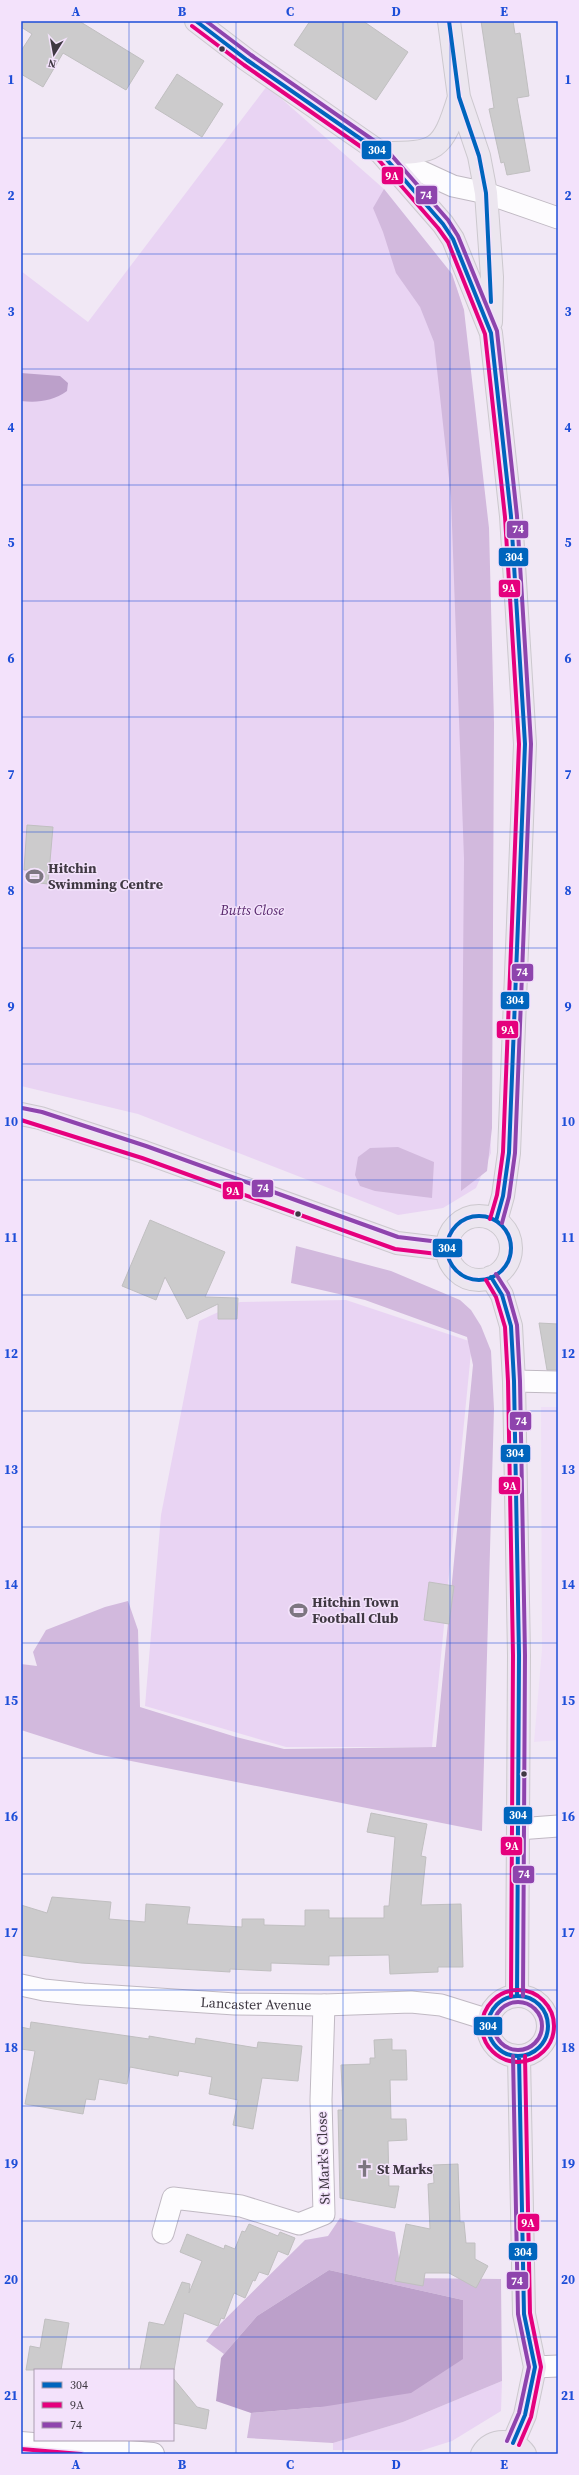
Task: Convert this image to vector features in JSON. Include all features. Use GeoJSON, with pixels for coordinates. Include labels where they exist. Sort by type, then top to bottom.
{"type":"FeatureCollection","features":[{"type":"Feature","properties":{"kind":"main road"},"geometry":{"type":"LineString","coordinates":[[196,21],[253,64],[381,154],[443,224],[453,239],[491,333]]}},
{"type":"Feature","properties":{"kind":"main road"},"geometry":{"type":"LineString","coordinates":[[449,21],[459,97],[479,156],[486,193],[492,277],[491,333],[511,516],[525,744],[509,1153],[496,1221]]}},
{"type":"Feature","properties":{"kind":"main road"},"geometry":{"type":"LineString","coordinates":[[381,154],[417,153],[433,148],[445,136],[459,97]]}},
{"type":"Feature","properties":{"kind":"main road"},"geometry":{"type":"LineString","coordinates":[[21,1114],[40,1118],[144,1152],[397,1243],[447,1249]]}},
{"type":"Feature","properties":{"kind":"main road"},"geometry":{"type":"LineString","coordinates":[[477,1216],[496,1221],[508,1235],[510,1253],[502,1270],[491,1277],[476,1279],[462,1275],[449,1260],[447,1249],[452,1230],[463,1220],[477,1216]]}},
{"type":"Feature","properties":{"kind":"main road"},"geometry":{"type":"LineString","coordinates":[[491,1277],[502,1295],[511,1326],[514,1381],[519,1639],[517,1996]]}},
{"type":"Feature","properties":{"kind":"main road"},"geometry":{"type":"LineString","coordinates":[[517,1996],[525,1997],[539,2005],[553,2027],[537,2050],[529,2054],[519,2056],[503,2052],[496,2046],[488,2029],[489,2020],[491,2012],[502,2001],[517,1996]]}},
{"type":"Feature","properties":{"kind":"main road"},"geometry":{"type":"LineString","coordinates":[[482,2454],[490,2445],[498,2442],[519,2449],[535,2367],[524,2314],[519,2056]]}},
{"type":"Feature","properties":{"kind":"street"},"geometry":{"type":"LineString","coordinates":[[381,154],[453,186],[486,193],[558,218]]}},
{"type":"Feature","properties":{"kind":"street"},"geometry":{"type":"LineString","coordinates":[[514,1381],[558,1382]]}},
{"type":"Feature","properties":{"kind":"street"},"geometry":{"type":"LineString","coordinates":[[518,1829],[558,1826]]}},
{"type":"Feature","properties":{"kind":"street","name":"Lancaster Avenue"},"geometry":{"type":"LineString","coordinates":[[21,1985],[44,1990],[83,1994],[227,2004],[324,2005],[411,2002],[441,2005],[489,2020]]}},
{"type":"Feature","properties":{"kind":"street","name":"St Mark's Close"},"geometry":{"type":"LineString","coordinates":[[163,2233],[173,2198],[241,2206],[298,2224],[324,2214],[321,2100],[324,2005]]}},
{"type":"Feature","properties":{"kind":"street"},"geometry":{"type":"LineString","coordinates":[[535,2367],[558,2366]]}},
{"type":"Feature","properties":{"kind":"street"},"geometry":{"type":"LineString","coordinates":[[22,2447],[153,2454]]}},
{"type":"Feature","properties":{"kind":"shaded area"},"geometry":{"type":"Polygon","coordinates":[[[384,189],[452,274],[464,310],[489,528],[494,723],[492,1128],[487,1171],[461,1191],[464,859],[451,497],[434,342],[420,307],[396,273],[383,232],[373,208],[384,189]]]}},
{"type":"Feature","properties":{"kind":"shaded area"},"geometry":{"type":"Polygon","coordinates":[[[21,373],[60,376],[68,383],[67,391],[51,399],[33,402],[21,401],[21,373]]]}},
{"type":"Feature","properties":{"kind":"shaded area"},"geometry":{"type":"Polygon","coordinates":[[[398,1147],[434,1162],[432,1198],[375,1191],[360,1186],[355,1175],[358,1157],[370,1148],[398,1147]]]}},
{"type":"Feature","properties":{"kind":"shaded area"},"geometry":{"type":"Polygon","coordinates":[[[296,1246],[391,1271],[460,1300],[471,1310],[481,1326],[491,1351],[494,1409],[482,1831],[96,1754],[21,1730],[21,1664],[37,1666],[33,1652],[46,1630],[105,1607],[128,1601],[138,1630],[140,1707],[236,1737],[284,1749],[436,1747],[473,1365],[467,1337],[365,1300],[291,1283],[296,1246]]]}},
{"type":"Feature","properties":{"kind":"shaded area"},"geometry":{"type":"Polygon","coordinates":[[[541,1407],[558,1407],[558,1740],[534,1742],[542,1650],[541,1407]]]}},
{"type":"Feature","properties":{"kind":"shaded area"},"geometry":{"type":"Polygon","coordinates":[[[340,2218],[395,2232],[402,2278],[501,2279],[502,2381],[403,2422],[333,2443],[247,2438],[251,2413],[321,2407],[463,2300],[329,2270],[257,2316],[224,2354],[206,2341],[214,2330],[305,2240],[328,2236],[340,2218]]]}},
{"type":"Feature","properties":{"kind":"shaded area"},"geometry":{"type":"Polygon","coordinates":[[[329,2270],[463,2300],[463,2359],[411,2393],[321,2407],[251,2413],[216,2401],[221,2358],[224,2354],[257,2316],[329,2270]]]}},
{"type":"Feature","properties":{"kind":"green space","name":"Butts Close"},"geometry":{"type":"Polygon","coordinates":[[[267,86],[384,189],[452,274],[464,310],[491,1153],[476,1188],[443,1208],[398,1215],[138,1114],[21,1086],[21,271],[88,322],[267,86]]]}},
{"type":"Feature","properties":{"kind":"green space","name":"Hitchin Town Football Club"},"geometry":{"type":"Polygon","coordinates":[[[346,1300],[472,1342],[432,1747],[286,1747],[145,1706],[161,1515],[199,1321],[240,1302],[346,1300]]]}},
{"type":"Feature","properties":{"kind":"green space"},"geometry":{"type":"Polygon","coordinates":[[[502,2381],[501,2411],[452,2441],[420,2451],[333,2450],[333,2443],[403,2422],[502,2381]]]}},
{"type":"Feature","properties":{"kind":"building"},"geometry":{"type":"Polygon","coordinates":[[[21,21],[79,21],[144,61],[126,90],[63,53],[43,87],[21,74],[21,51],[32,34],[21,27],[21,21]]]}},
{"type":"Feature","properties":{"kind":"building"},"geometry":{"type":"Polygon","coordinates":[[[310,21],[363,21],[408,52],[376,100],[294,45],[310,21]]]}},
{"type":"Feature","properties":{"kind":"building"},"geometry":{"type":"Polygon","coordinates":[[[481,21],[513,21],[515,34],[520,33],[529,96],[517,98],[530,171],[507,175],[504,162],[501,163],[489,109],[494,108],[481,21]]]}},
{"type":"Feature","properties":{"kind":"building"},"geometry":{"type":"Polygon","coordinates":[[[177,74],[223,104],[202,137],[155,108],[177,74]]]}},
{"type":"Feature","properties":{"kind":"building"},"geometry":{"type":"Polygon","coordinates":[[[27,825],[53,827],[48,884],[31,882],[32,870],[24,870],[27,825]]]}},
{"type":"Feature","properties":{"kind":"building"},"geometry":{"type":"Polygon","coordinates":[[[150,1220],[225,1252],[205,1297],[238,1298],[237,1319],[218,1319],[218,1304],[187,1319],[165,1277],[156,1300],[122,1286],[150,1220]]]}},
{"type":"Feature","properties":{"kind":"building"},"geometry":{"type":"Polygon","coordinates":[[[539,1323],[558,1324],[558,1370],[547,1370],[539,1323]]]}},
{"type":"Feature","properties":{"kind":"building"},"geometry":{"type":"Polygon","coordinates":[[[429,1582],[454,1586],[449,1624],[424,1620],[429,1582]]]}},
{"type":"Feature","properties":{"kind":"building"},"geometry":{"type":"Polygon","coordinates":[[[371,1813],[427,1824],[421,1856],[426,1857],[421,1905],[461,1904],[463,1967],[438,1967],[438,1972],[390,1974],[389,1955],[329,1956],[329,1965],[271,1963],[271,1971],[230,1969],[230,1972],[81,1963],[21,1955],[21,1905],[47,1913],[52,1897],[111,1902],[109,1919],[145,1922],[146,1904],[190,1907],[187,1924],[242,1927],[242,1919],[264,1919],[264,1925],[305,1926],[305,1910],[329,1910],[329,1918],[384,1918],[384,1906],[389,1906],[395,1837],[367,1832],[371,1813]]]}},
{"type":"Feature","properties":{"kind":"building"},"geometry":{"type":"Polygon","coordinates":[[[31,2022],[149,2039],[149,2036],[195,2044],[196,2038],[257,2048],[258,2042],[302,2046],[298,2081],[262,2078],[253,2129],[233,2125],[238,2100],[209,2094],[212,2077],[179,2071],[178,2076],[130,2067],[127,2084],[99,2079],[95,2100],[86,2099],[83,2114],[25,2104],[35,2051],[21,2049],[21,2027],[30,2029],[31,2022]]]}},
{"type":"Feature","properties":{"kind":"building","name":"St Marks"},"geometry":{"type":"Polygon","coordinates":[[[392,2039],[392,2050],[406,2050],[407,2080],[390,2080],[391,2119],[406,2119],[407,2140],[388,2141],[389,2186],[399,2186],[395,2208],[340,2198],[338,2110],[343,2110],[341,2065],[370,2064],[370,2058],[375,2058],[374,2040],[392,2039]]]}},
{"type":"Feature","properties":{"kind":"building"},"geometry":{"type":"Polygon","coordinates":[[[458,2164],[460,2222],[464,2222],[466,2243],[475,2243],[475,2259],[488,2266],[476,2288],[449,2273],[425,2273],[423,2286],[395,2281],[406,2224],[430,2229],[428,2184],[434,2183],[433,2165],[458,2164]]]}},
{"type":"Feature","properties":{"kind":"building"},"geometry":{"type":"Polygon","coordinates":[[[249,2224],[278,2236],[280,2232],[295,2238],[288,2255],[278,2251],[268,2275],[259,2272],[255,2281],[253,2280],[245,2298],[234,2293],[224,2319],[221,2318],[218,2326],[184,2313],[174,2370],[140,2369],[149,2322],[164,2325],[182,2282],[190,2284],[189,2293],[202,2261],[180,2252],[187,2234],[224,2249],[225,2245],[235,2249],[242,2231],[245,2232],[249,2224]]]}},
{"type":"Feature","properties":{"kind":"building"},"geometry":{"type":"Polygon","coordinates":[[[45,2319],[69,2323],[61,2369],[26,2370],[30,2346],[40,2348],[45,2319]]]}},
{"type":"Feature","properties":{"kind":"building"},"geometry":{"type":"Polygon","coordinates":[[[174,2379],[197,2407],[209,2410],[206,2429],[174,2423],[174,2379]]]}},
{"type":"Feature","properties":{"kind":"transit line","name":"304"},"geometry":{"type":"LineString","coordinates":[[196,21],[247,60],[381,153],[443,224],[453,239],[491,333],[511,516],[525,744],[509,1153],[503,1196],[496,1221]]}},
{"type":"Feature","properties":{"kind":"transit line","name":"74"},"geometry":{"type":"LineString","coordinates":[[206,21],[251,55],[386,149],[448,220],[458,236],[497,331],[517,516],[531,744],[515,1153],[509,1197],[502,1223]]}},
{"type":"Feature","properties":{"kind":"transit line","name":"304"},"geometry":{"type":"LineString","coordinates":[[449,21],[459,97],[479,156],[486,193],[491,302]]}},
{"type":"Feature","properties":{"kind":"transit line","name":"9A"},"geometry":{"type":"LineString","coordinates":[[192,26],[244,65],[377,158],[438,228],[448,242],[485,334],[505,517],[519,744],[503,1152],[497,1195],[490,1219]]}},
{"type":"Feature","properties":{"kind":"transit line","name":"74"},"geometry":{"type":"LineString","coordinates":[[22,1108],[42,1112],[146,1146],[398,1237],[448,1243]]}},
{"type":"Feature","properties":{"kind":"transit line","name":"9A"},"geometry":{"type":"LineString","coordinates":[[21,1120],[142,1158],[395,1249],[446,1255]]}},
{"type":"Feature","properties":{"kind":"transit line","name":"304"},"geometry":{"type":"LineString","coordinates":[[479,1216],[497,1222],[505,1230],[511,1248],[505,1266],[497,1274],[479,1280],[461,1274],[453,1266],[447,1248],[453,1230],[461,1222],[479,1216]]}},
{"type":"Feature","properties":{"kind":"transit line","name":"74"},"geometry":{"type":"LineString","coordinates":[[496,1274],[508,1293],[517,1325],[520,1381],[525,1655],[523,1996]]}},
{"type":"Feature","properties":{"kind":"transit line","name":"304"},"geometry":{"type":"LineString","coordinates":[[491,1277],[502,1295],[511,1326],[514,1381],[519,1655],[517,1996]]}},
{"type":"Feature","properties":{"kind":"transit line","name":"9A"},"geometry":{"type":"LineString","coordinates":[[486,1280],[496,1297],[505,1327],[508,1381],[513,1655],[511,1996]]}},
{"type":"Feature","properties":{"kind":"transit line","name":"9A"},"geometry":{"type":"LineString","coordinates":[[518,1990],[538,1996],[548,2006],[554,2026],[548,2046],[538,2056],[518,2062],[498,2056],[488,2046],[482,2026],[488,2006],[498,1996],[518,1990]]}},
{"type":"Feature","properties":{"kind":"transit line","name":"304"},"geometry":{"type":"LineString","coordinates":[[518,1996],[535,2001],[543,2009],[548,2026],[543,2043],[535,2051],[518,2056],[501,2051],[493,2043],[488,2026],[493,2009],[501,2001],[518,1996]]}},
{"type":"Feature","properties":{"kind":"transit line","name":"74"},"geometry":{"type":"LineString","coordinates":[[518,2002],[527,2004],[535,2009],[540,2017],[542,2026],[540,2035],[535,2043],[527,2048],[518,2050],[509,2048],[501,2043],[496,2035],[494,2026],[496,2017],[501,2009],[509,2004],[518,2002]]}},
{"type":"Feature","properties":{"kind":"transit line","name":"74"},"geometry":{"type":"LineString","coordinates":[[507,2441],[519,2413],[529,2367],[518,2314],[513,2056]]}},
{"type":"Feature","properties":{"kind":"transit line","name":"304"},"geometry":{"type":"LineString","coordinates":[[513,2443],[525,2415],[535,2367],[524,2314],[519,2056]]}},
{"type":"Feature","properties":{"kind":"transit line","name":"9A"},"geometry":{"type":"LineString","coordinates":[[519,2445],[531,2417],[541,2367],[530,2313],[525,2056]]}},
{"type":"Feature","properties":{"kind":"transit line","name":"9A"},"geometry":{"type":"LineString","coordinates":[[21,2449],[81,2454]]}},
{"type":"Feature","properties":{"kind":"place","name":"Hitchin Swimming Centre"},"geometry":{"type":"Point","coordinates":[35,876]}},
{"type":"Feature","properties":{"kind":"place","name":"Hitchin Town Football Club"},"geometry":{"type":"Point","coordinates":[299,1610]}},
{"type":"Feature","properties":{"kind":"place","name":"St Marks"},"geometry":{"type":"Point","coordinates":[364,2169]}}]}
